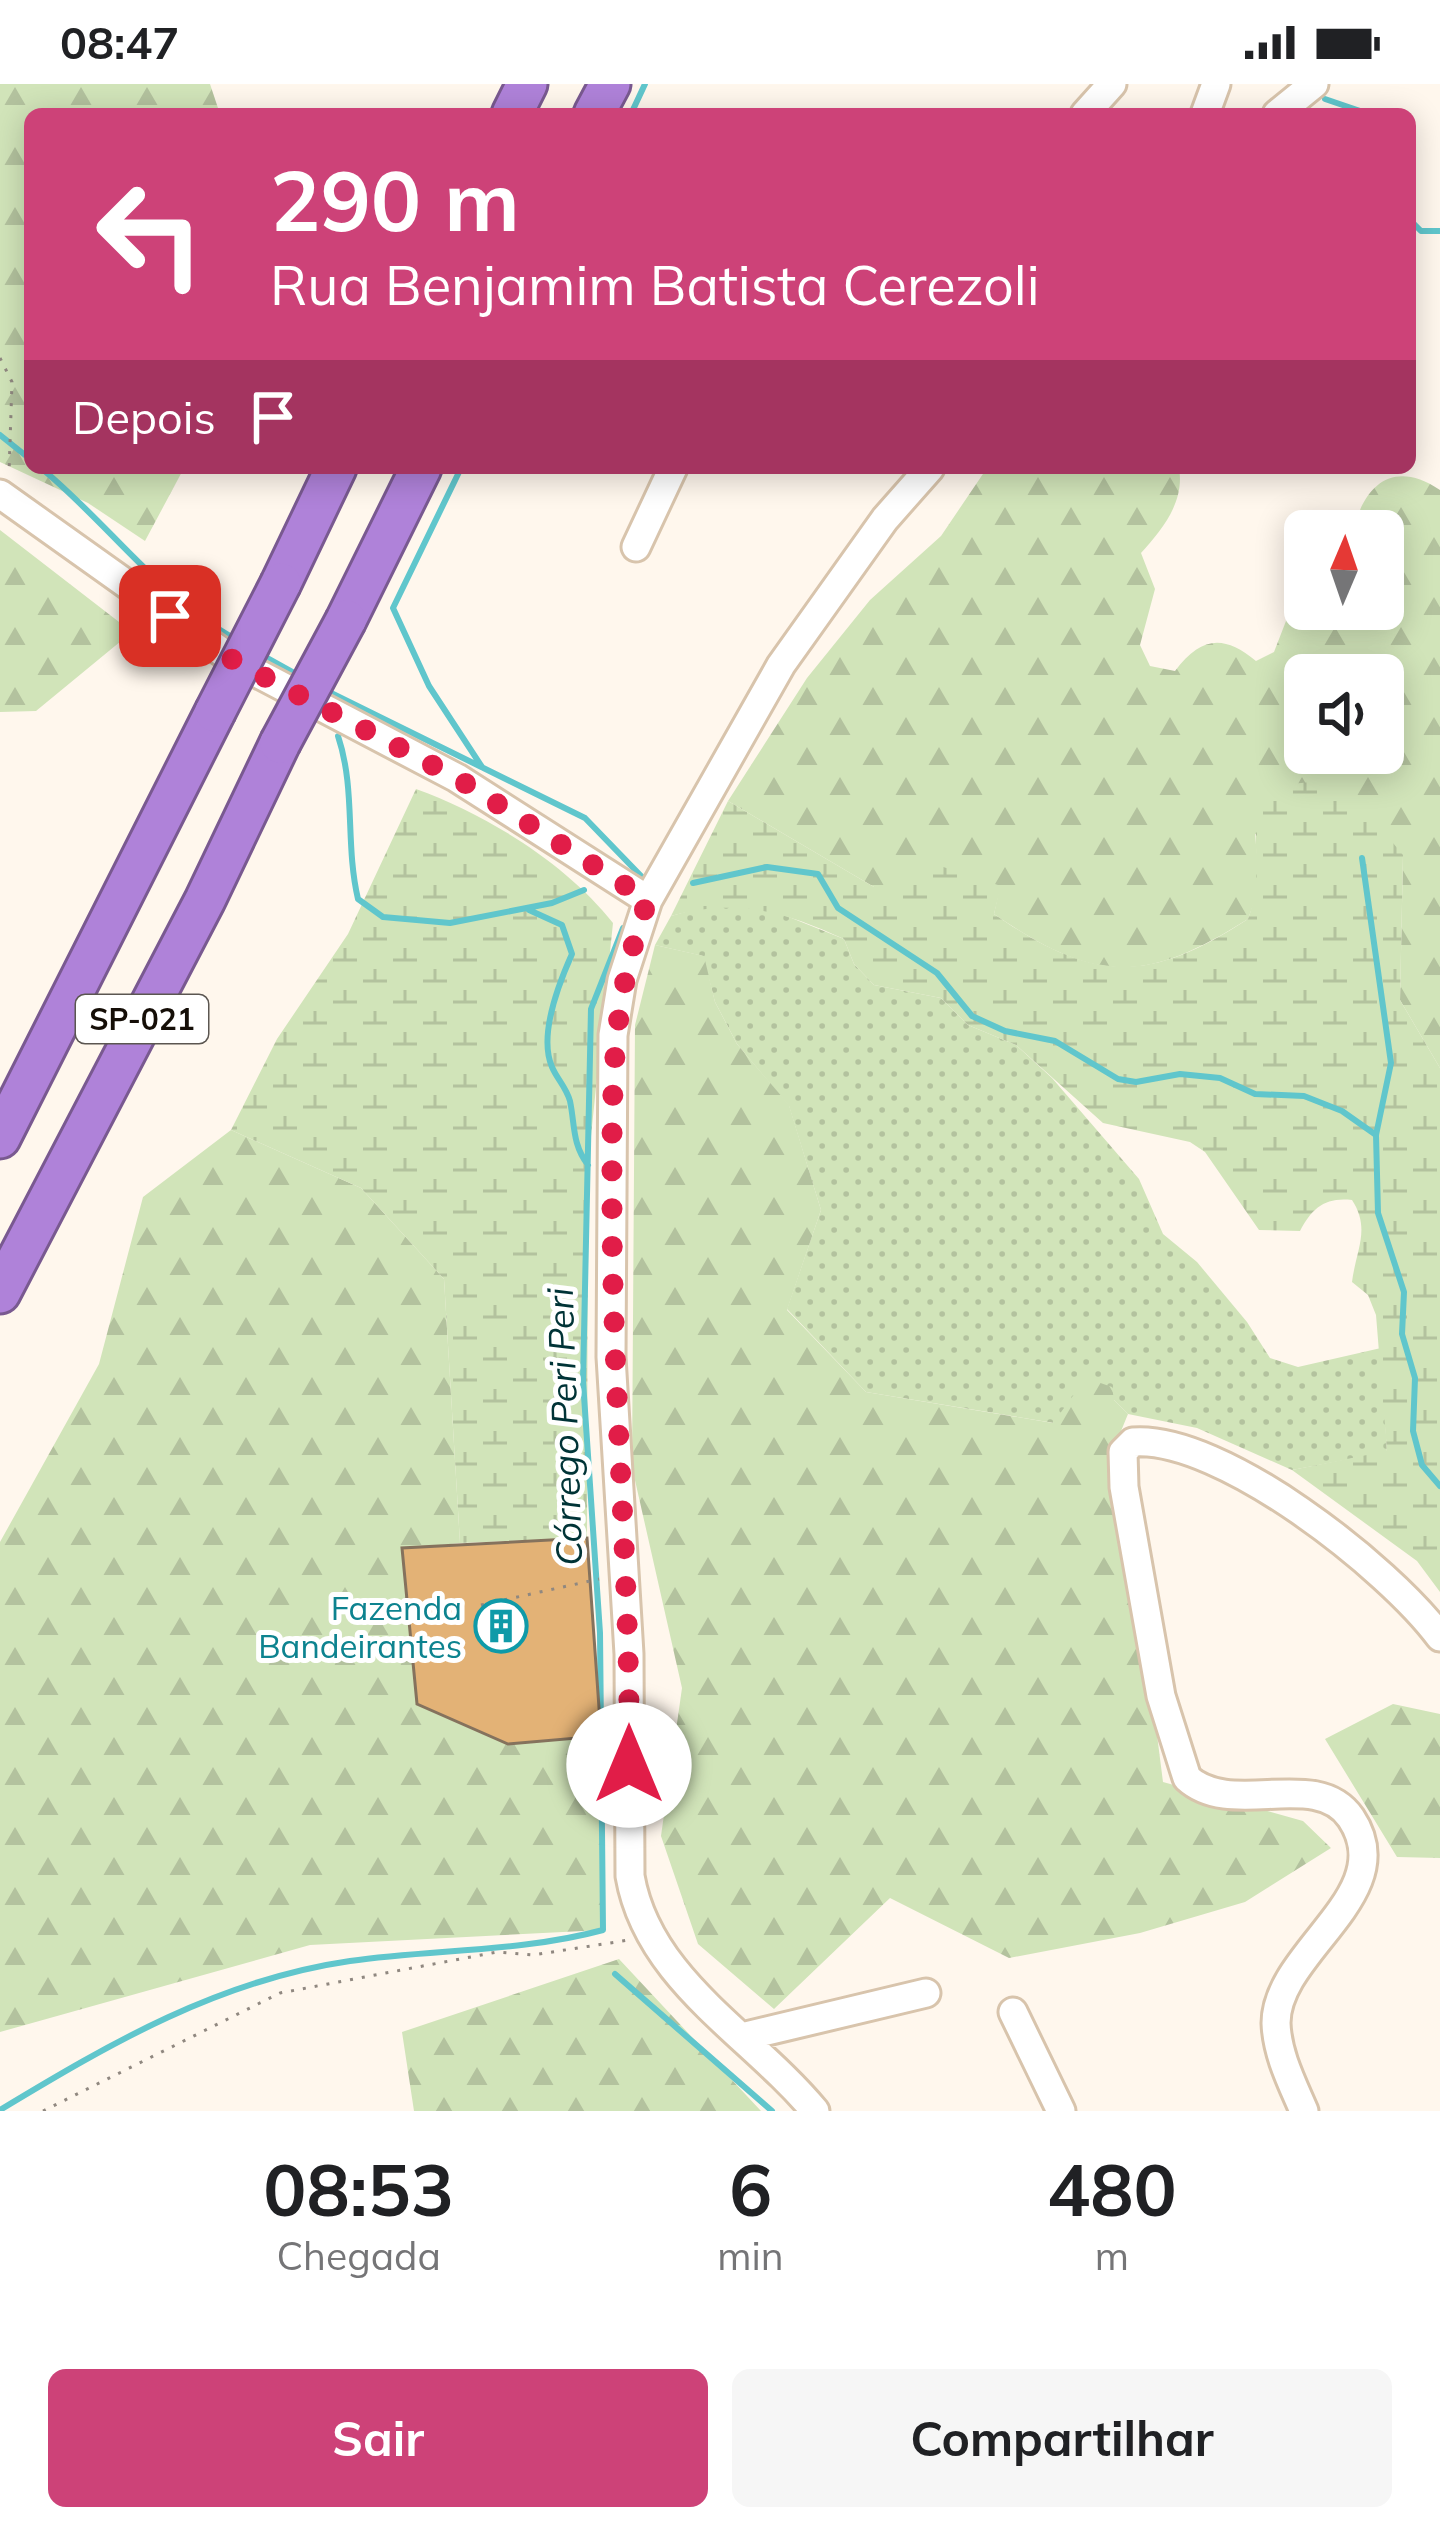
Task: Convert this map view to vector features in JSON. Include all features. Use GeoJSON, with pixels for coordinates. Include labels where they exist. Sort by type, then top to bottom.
{"type":"FeatureCollection","features":[{"type":"Feature","properties":{"kind":"highway","name":"SP-021"},"geometry":{"type":"LineString","coordinates":[[0,1138],[333,474]]}},
{"type":"Feature","properties":{"kind":"highway","name":"SP-021"},"geometry":{"type":"LineString","coordinates":[[0,1293],[206,900],[280,742],[418,474]]}},
{"type":"Feature","properties":{"kind":"street"},"geometry":{"type":"LineString","coordinates":[[1090,108],[1112,84]]}},
{"type":"Feature","properties":{"kind":"street"},"geometry":{"type":"LineString","coordinates":[[1284,108],[1314,84]]}},
{"type":"Feature","properties":{"kind":"street"},"geometry":{"type":"LineString","coordinates":[[636,547],[670,474]]}},
{"type":"Feature","properties":{"kind":"street"},"geometry":{"type":"LineString","coordinates":[[815,2111],[674,1970],[649,1936],[630,1876],[629,1654],[611,1357],[613,1035],[626,963],[648,900],[781,665],[874,533],[925,474]]}},
{"type":"Feature","properties":{"kind":"street"},"geometry":{"type":"LineString","coordinates":[[4,496],[236,662],[457,778],[648,900]]}},
{"type":"Feature","properties":{"kind":"street"},"geometry":{"type":"LineString","coordinates":[[1304,2111],[1279,2043],[1278,2009],[1288,1977],[1355,1887],[1363,1853],[1360,1834],[1349,1815],[1326,1798],[1221,1796],[1187,1778],[1161,1696],[1124,1487],[1123,1452],[1133,1442],[1154,1442],[1191,1448],[1226,1465],[1281,1497],[1378,1574],[1440,1636]]}},
{"type":"Feature","properties":{"kind":"street"},"geometry":{"type":"LineString","coordinates":[[742,2037],[926,1993]]}},
{"type":"Feature","properties":{"kind":"street"},"geometry":{"type":"LineString","coordinates":[[1013,2012],[1061,2111]]}},
{"type":"Feature","properties":{"kind":"path"},"geometry":{"type":"LineString","coordinates":[[0,358],[12,382],[4,496]]}},
{"type":"Feature","properties":{"kind":"path"},"geometry":{"type":"LineString","coordinates":[[481,1605],[585,1581]]}},
{"type":"Feature","properties":{"kind":"path"},"geometry":{"type":"LineString","coordinates":[[44,2111],[280,1994],[497,1952],[532,1955],[649,1936]]}},
{"type":"Feature","properties":{"kind":"green space"},"geometry":{"type":"Polygon","coordinates":[[[0,84],[210,84],[218,108],[24,108],[24,473],[0,462],[0,84]]]}},
{"type":"Feature","properties":{"kind":"green space"},"geometry":{"type":"Polygon","coordinates":[[[26,474],[181,474],[145,541],[88,503],[26,474]]]}},
{"type":"Feature","properties":{"kind":"green space"},"geometry":{"type":"Polygon","coordinates":[[[983,474],[1180,474],[1175,504],[1141,553],[1155,589],[1140,645],[1150,666],[1175,671],[1194,651],[1213,643],[1233,646],[1256,661],[1274,652],[1284,626],[1284,630],[1404,630],[1404,510],[1360,510],[1374,489],[1396,477],[1424,481],[1440,490],[1440,1068],[1400,1000],[1403,855],[1255,834],[1260,886],[1248,919],[1179,956],[1149,965],[1091,963],[1030,937],[994,914],[1000,886],[874,887],[728,801],[807,678],[870,600],[941,536],[983,474]]]}},
{"type":"Feature","properties":{"kind":"green space"},"geometry":{"type":"Polygon","coordinates":[[[0,530],[132,632],[36,711],[0,712],[0,530]]]}},
{"type":"Feature","properties":{"kind":"green space"},"geometry":{"type":"Polygon","coordinates":[[[1343,783],[1403,855],[1400,1000],[1440,1068],[1440,1592],[1417,1561],[1292,1470],[1387,1451],[1376,1315],[1368,1295],[1352,1282],[1361,1221],[1352,1200],[1320,1206],[1300,1231],[1259,1230],[1205,1152],[1190,1142],[1103,1123],[1016,1045],[968,1025],[941,998],[874,985],[854,964],[844,939],[759,910],[717,908],[671,916],[728,801],[874,887],[903,883],[919,859],[1001,886],[994,914],[1061,953],[1120,967],[1149,964],[1212,941],[1248,919],[1256,884],[1256,826],[1263,796],[1291,784],[1343,783]]]}},
{"type":"Feature","properties":{"kind":"green space"},"geometry":{"type":"Polygon","coordinates":[[[416,789],[470,812],[523,843],[573,881],[613,923],[588,1165],[587,1538],[460,1543],[444,1279],[361,1188],[231,1130],[277,1039],[348,934],[416,789]]]}},
{"type":"Feature","properties":{"kind":"green space"},"geometry":{"type":"Polygon","coordinates":[[[759,905],[844,939],[854,964],[874,985],[941,998],[968,1025],[1016,1045],[1052,1078],[1139,1179],[1163,1234],[1197,1262],[1270,1358],[1298,1367],[1381,1348],[1387,1452],[1292,1470],[1197,1428],[1128,1414],[1114,1400],[1065,1409],[1054,1423],[866,1392],[787,1309],[821,1210],[789,1106],[737,1044],[715,1002],[703,956],[655,945],[671,916],[703,907],[759,905]]]}},
{"type":"Feature","properties":{"kind":"green space"},"geometry":{"type":"Polygon","coordinates":[[[655,945],[704,956],[715,1002],[737,1044],[789,1105],[821,1210],[787,1310],[866,1392],[1053,1423],[1086,1378],[1112,1387],[1114,1400],[1128,1414],[1119,1436],[1163,1782],[1303,1821],[1331,1848],[1245,1902],[1140,1933],[1009,1958],[890,1898],[774,2009],[698,1944],[661,1836],[682,1688],[632,1467],[635,1025],[655,945]]]}},
{"type":"Feature","properties":{"kind":"green space"},"geometry":{"type":"Polygon","coordinates":[[[231,1130],[361,1188],[444,1279],[460,1543],[402,1549],[417,1703],[508,1744],[601,1736],[603,1930],[310,1945],[0,2032],[0,1542],[99,1364],[143,1197],[231,1130]]]}},
{"type":"Feature","properties":{"kind":"green space"},"geometry":{"type":"Polygon","coordinates":[[[1393,1704],[1440,1714],[1440,1858],[1397,1857],[1325,1739],[1393,1704]]]}},
{"type":"Feature","properties":{"kind":"green space"},"geometry":{"type":"Polygon","coordinates":[[[619,1959],[761,2111],[414,2111],[402,2032],[619,1959]]]}},
{"type":"Feature","properties":{"kind":"building","name":"Fazenda Bandeirantes"},"geometry":{"type":"Polygon","coordinates":[[[587,1538],[601,1736],[508,1744],[417,1704],[402,1548],[587,1538]]]}},
{"type":"Feature","properties":{"kind":"waterway"},"geometry":{"type":"LineString","coordinates":[[634,108],[645,84]]}},
{"type":"Feature","properties":{"kind":"waterway"},"geometry":{"type":"LineString","coordinates":[[1325,99],[1351,108]]}},
{"type":"Feature","properties":{"kind":"waterway"},"geometry":{"type":"LineString","coordinates":[[1416,226],[1421,231],[1440,231]]}},
{"type":"Feature","properties":{"kind":"waterway"},"geometry":{"type":"LineString","coordinates":[[0,435],[24,454]]}},
{"type":"Feature","properties":{"kind":"waterway"},"geometry":{"type":"LineString","coordinates":[[48,474],[157,580],[235,639]]}},
{"type":"Feature","properties":{"kind":"waterway"},"geometry":{"type":"LineString","coordinates":[[458,474],[393,608],[429,686],[482,767]]}},
{"type":"Feature","properties":{"kind":"waterway"},"geometry":{"type":"LineString","coordinates":[[262,655],[298,675]]}},
{"type":"Feature","properties":{"kind":"waterway"},"geometry":{"type":"LineString","coordinates":[[325,690],[585,818],[643,878]]}},
{"type":"Feature","properties":{"kind":"waterway"},"geometry":{"type":"LineString","coordinates":[[338,736],[347,777],[358,899],[383,917],[450,923],[552,903],[584,890]]}},
{"type":"Feature","properties":{"kind":"waterway"},"geometry":{"type":"LineString","coordinates":[[1362,858],[1391,1063],[1376,1135],[1378,1213],[1404,1292],[1402,1334],[1415,1378],[1413,1431],[1422,1465],[1440,1486]]}},
{"type":"Feature","properties":{"kind":"waterway"},"geometry":{"type":"LineString","coordinates":[[693,883],[767,867],[818,874],[838,908],[937,973],[972,1016],[1005,1031],[1055,1041],[1118,1079],[1136,1082],[1180,1074],[1220,1078],[1255,1094],[1304,1096],[1342,1111],[1376,1135]]}},
{"type":"Feature","properties":{"kind":"waterway"},"geometry":{"type":"LineString","coordinates":[[529,910],[562,925],[572,954],[552,1009],[548,1054],[568,1096],[577,1142],[588,1165]]}},
{"type":"Feature","properties":{"kind":"waterway","name":"Córrego Peri Peri"},"geometry":{"type":"LineString","coordinates":[[0,2110],[125,2038],[256,1983],[350,1961],[510,1946],[603,1930],[600,1633],[583,1381],[591,1009],[623,928]]}},
{"type":"Feature","properties":{"kind":"waterway","name":"Córrego Peri Peri"},"geometry":{"type":"LineString","coordinates":[[615,1974],[772,2111]]}},
{"type":"Feature","properties":{"kind":"place","name":"Fazenda Bandeirantes"},"geometry":{"type":"Point","coordinates":[501,1626]}},
{"type":"Feature","properties":{"kind":"route"},"geometry":{"type":"LineString","coordinates":[[170,616],[236,662],[457,778],[648,900],[622,980],[613,1035],[611,1357],[629,1654],[629,1765]]}}]}
